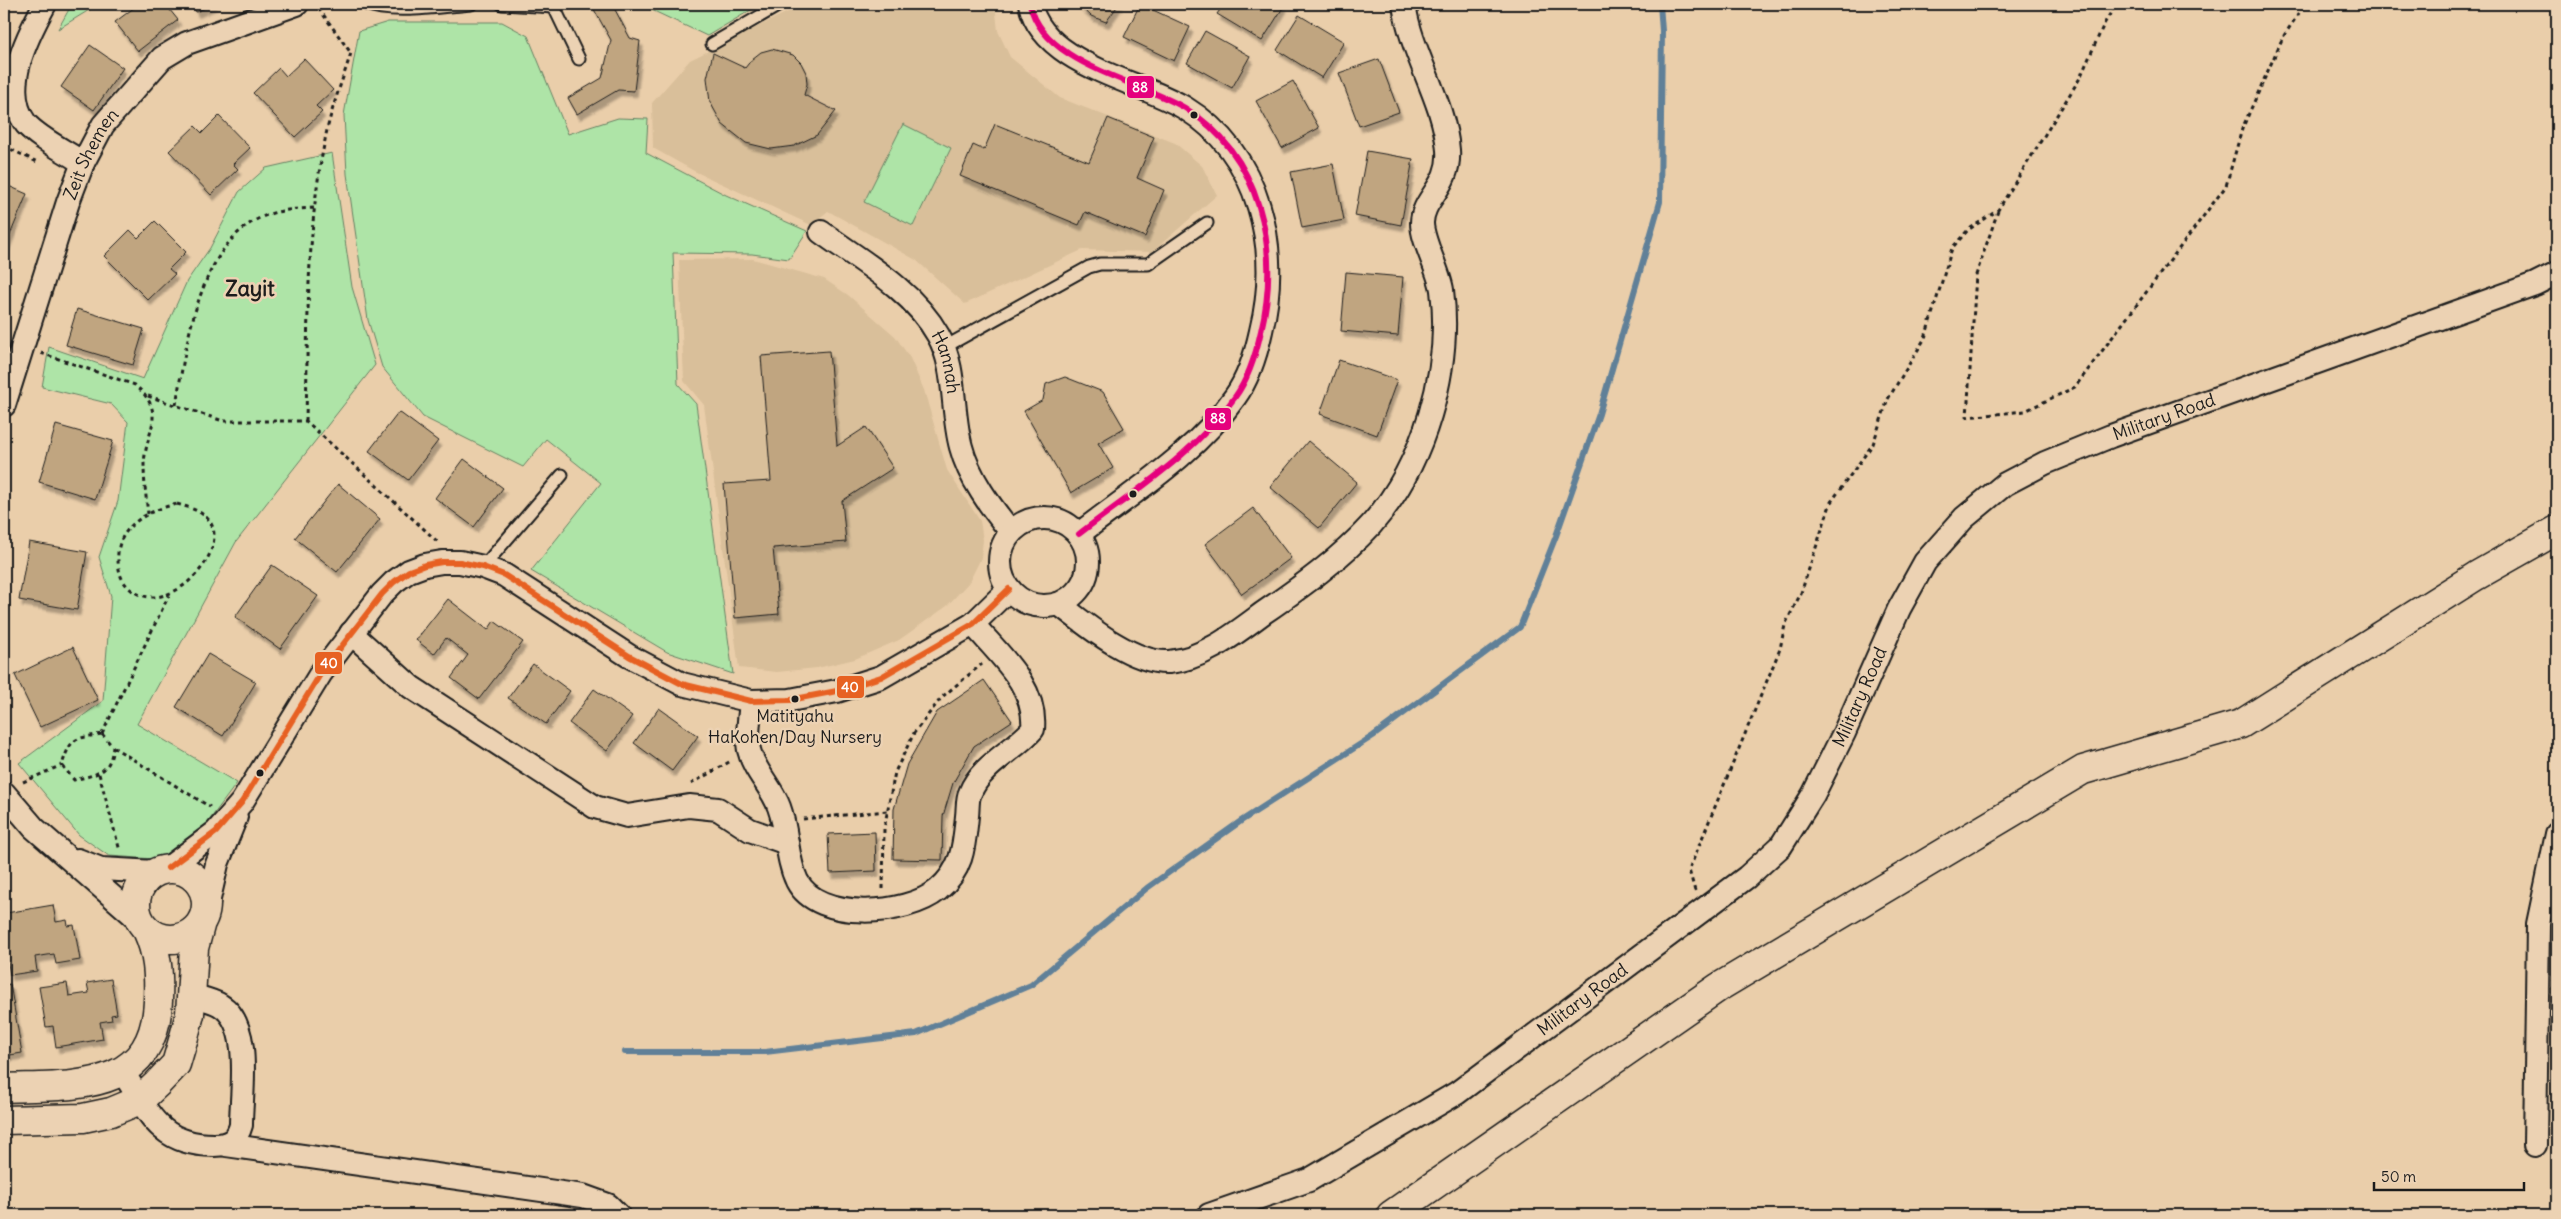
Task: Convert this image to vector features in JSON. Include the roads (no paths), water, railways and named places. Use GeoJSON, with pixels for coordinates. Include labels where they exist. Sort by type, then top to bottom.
{"type":"FeatureCollection","features":[{"type":"Feature","properties":{"kind":"street"},"geometry":{"type":"LineString","coordinates":[[45,4],[14,67],[11,93],[16,110],[25,123],[83,163]]}},
{"type":"Feature","properties":{"kind":"street","name":"Zeit Shemen"},"geometry":{"type":"LineString","coordinates":[[4,405],[68,202],[83,163],[103,125],[162,58],[187,43],[216,31],[297,4]]}},
{"type":"Feature","properties":{"kind":"street"},"geometry":{"type":"LineString","coordinates":[[1030,4],[1039,26],[1073,56],[1184,108],[1210,126],[1228,147],[1244,172],[1259,202],[1267,232],[1269,267],[1268,304],[1250,370],[1236,396],[1214,424],[1190,448],[1079,534]]}},
{"type":"Feature","properties":{"kind":"street"},"geometry":{"type":"LineString","coordinates":[[1059,604],[1123,648],[1149,659],[1167,662],[1184,659],[1233,635],[1305,584],[1372,524],[1393,493],[1427,425],[1444,355],[1442,288],[1422,223],[1427,206],[1448,172],[1448,150],[1444,126],[1407,24],[1404,4]]}},
{"type":"Feature","properties":{"kind":"street","name":"Hannah"},"geometry":{"type":"LineString","coordinates":[[821,232],[900,291],[938,335],[947,359],[961,447],[982,493],[1011,532]]}},
{"type":"Feature","properties":{"kind":"street","name":"Military Road"},"geometry":{"type":"LineString","coordinates":[[1210,1215],[1309,1180],[1456,1093],[1748,877],[1781,846],[1818,786],[1844,734],[1899,609],[1925,562],[1964,518],[2005,484],[2046,463],[2111,436],[2535,284],[2557,273]]}},
{"type":"Feature","properties":{"kind":"street"},"geometry":{"type":"LineString","coordinates":[[1052,518],[1067,523],[1079,534],[1088,550],[1089,566],[1082,587],[1071,598],[1059,604],[1040,607],[1020,600],[1009,590],[1002,577],[999,562],[1000,553],[1011,532],[1030,520],[1052,518]]}},
{"type":"Feature","properties":{"kind":"street"},"geometry":{"type":"LineString","coordinates":[[1391,1215],[1719,987],[2083,770],[2242,724],[2476,576],[2557,530]]}},
{"type":"Feature","properties":{"kind":"street"},"geometry":{"type":"LineString","coordinates":[[4,1088],[80,1086],[101,1081],[123,1072],[147,1048],[158,1010],[158,958],[135,902],[137,892],[148,877],[202,844],[235,810],[321,673],[382,594],[409,571],[425,565],[460,562],[483,566],[504,576],[629,656],[682,684],[751,701],[790,700],[837,691],[881,677],[973,624],[1009,590]]}},
{"type":"Feature","properties":{"kind":"street"},"geometry":{"type":"LineString","coordinates":[[751,701],[749,750],[780,808],[786,843],[797,880],[806,894],[835,908],[867,911],[919,902],[937,891],[951,877],[963,856],[969,794],[986,771],[1033,729],[1034,712],[1030,697],[1019,679],[973,624]]}},
{"type":"Feature","properties":{"kind":"street"},"geometry":{"type":"LineString","coordinates":[[351,633],[411,686],[595,807],[627,816],[689,806],[718,809],[750,830],[786,843]]}},
{"type":"Feature","properties":{"kind":"street"},"geometry":{"type":"LineString","coordinates":[[12,788],[34,828],[143,925],[166,939],[176,939],[194,930],[203,917],[206,901],[198,880],[189,873],[162,870],[126,872],[101,869],[62,852]]}},
{"type":"Feature","properties":{"kind":"street"},"geometry":{"type":"LineString","coordinates":[[4,1120],[83,1118],[111,1112],[140,1100],[176,1064],[190,1014],[194,948],[217,864],[235,810]]}},
{"type":"Feature","properties":{"kind":"street"},"geometry":{"type":"LineString","coordinates":[[2535,1146],[2538,924],[2557,834]]}},
{"type":"Feature","properties":{"kind":"street"},"geometry":{"type":"LineString","coordinates":[[191,995],[220,1005],[235,1019],[242,1039],[241,1125],[238,1136],[226,1145]]}},
{"type":"Feature","properties":{"kind":"street"},"geometry":{"type":"LineString","coordinates":[[123,1072],[156,1123],[174,1139],[196,1145],[226,1145],[584,1196],[608,1205],[618,1215]]}},
{"type":"Feature","properties":{"kind":"lane"},"geometry":{"type":"LineString","coordinates":[[366,4],[374,7],[420,8],[472,4]]}},
{"type":"Feature","properties":{"kind":"lane"},"geometry":{"type":"LineString","coordinates":[[502,4],[554,7],[579,59]]}},
{"type":"Feature","properties":{"kind":"lane"},"geometry":{"type":"LineString","coordinates":[[712,44],[781,4]]}},
{"type":"Feature","properties":{"kind":"lane"},"geometry":{"type":"LineString","coordinates":[[943,348],[1088,267],[1100,264],[1148,264],[1206,223]]}},
{"type":"Feature","properties":{"kind":"lane"},"geometry":{"type":"LineString","coordinates":[[483,566],[562,475]]}},
{"type":"Feature","properties":{"kind":"waterway"},"geometry":{"type":"LineString","coordinates":[[625,1052],[765,1052],[916,1034],[1031,985],[1147,888],[1241,821],[1373,736],[1520,627],[1556,536],[1599,414],[1660,202],[1662,31],[1660,4]]}},
{"type":"Feature","properties":{"kind":"place","name":"Matityahu HaKohen/Day Nursery"},"geometry":{"type":"Point","coordinates":[795,699]}},
{"type":"Feature","properties":{"kind":"district","name":"Zayit"},"geometry":{"type":"Point","coordinates":[250,288]}}]}
